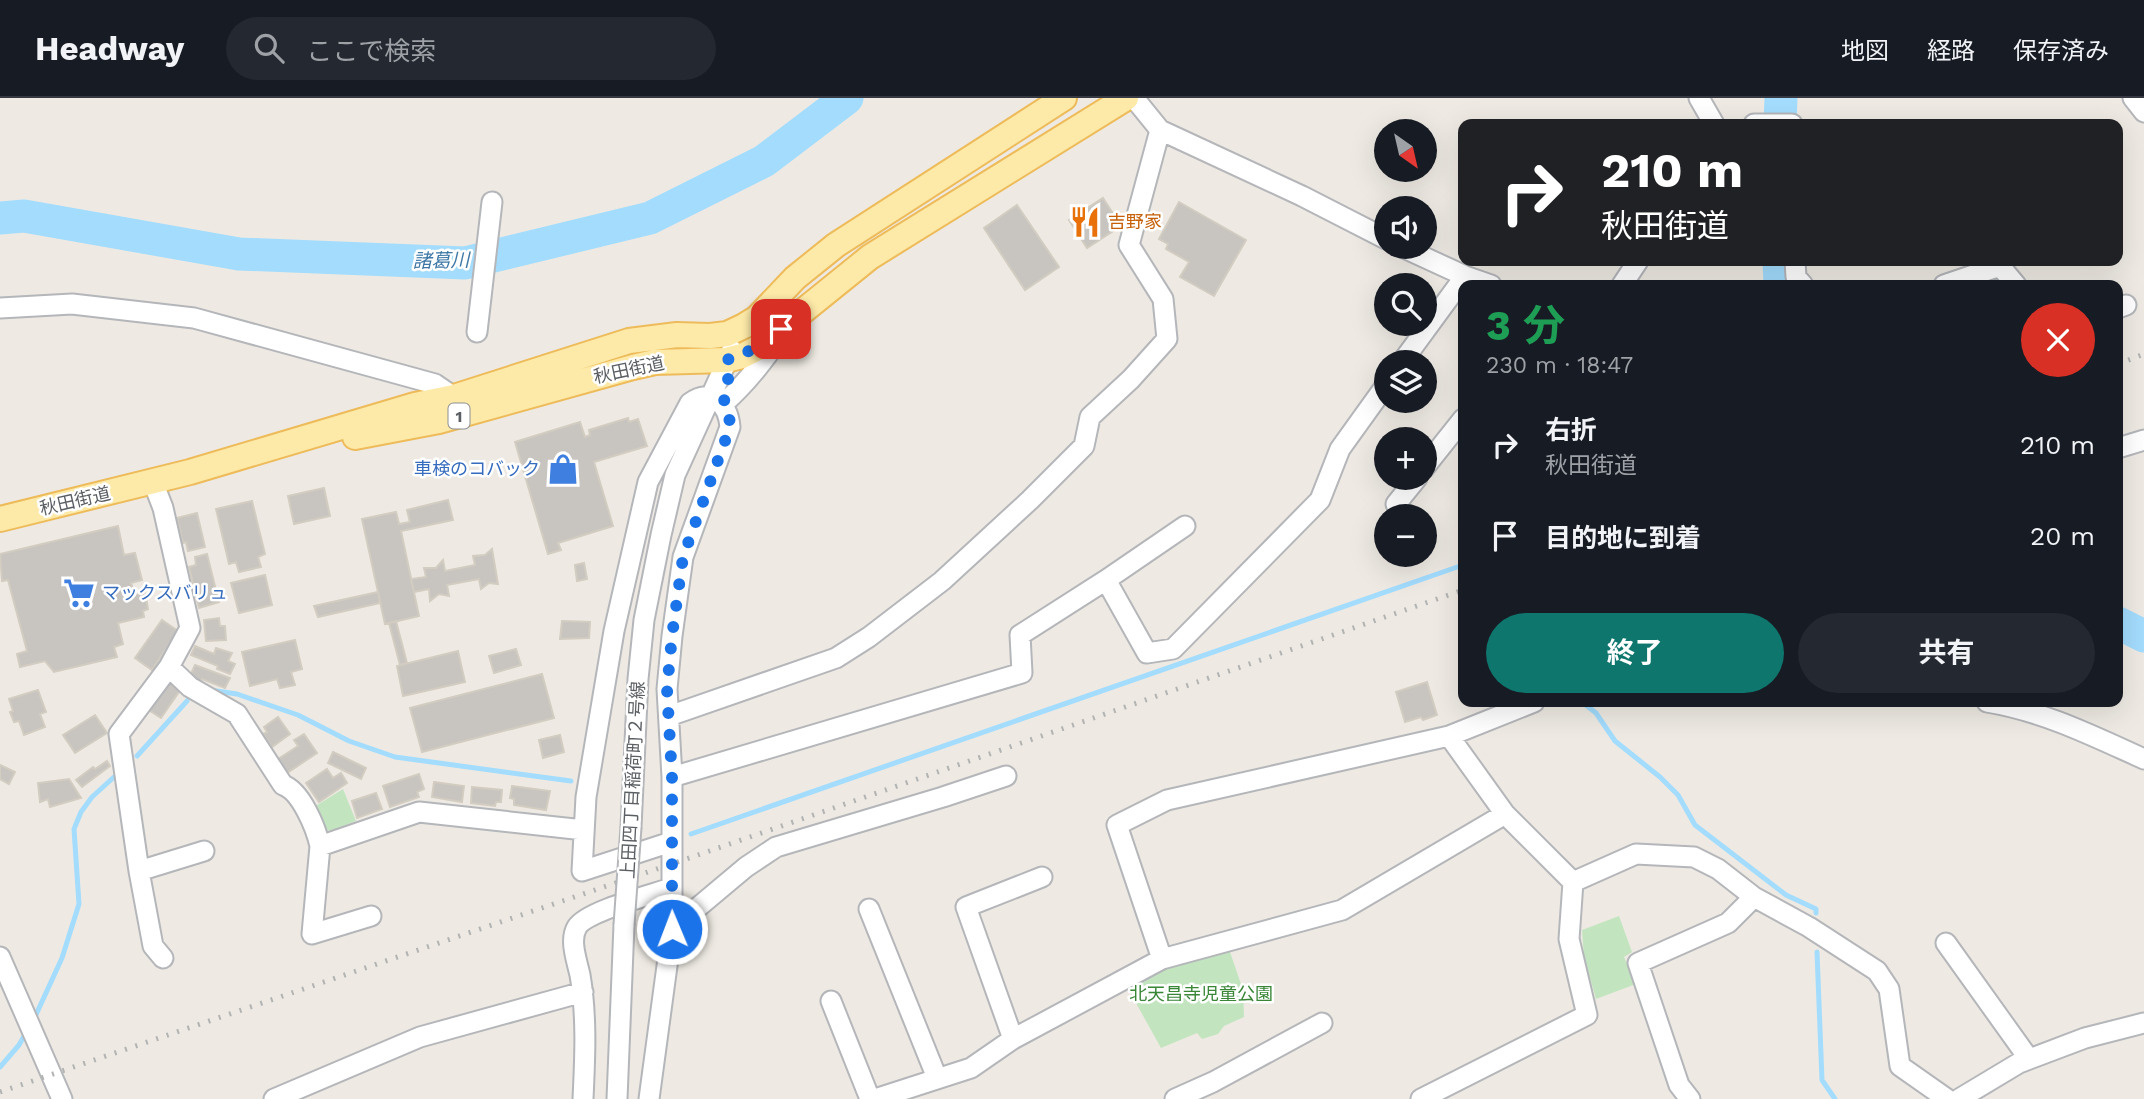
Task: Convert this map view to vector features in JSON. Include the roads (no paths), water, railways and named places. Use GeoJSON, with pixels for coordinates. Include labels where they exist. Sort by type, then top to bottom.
{"type":"FeatureCollection","features":[{"type":"Feature","properties":{"kind":"main road","name":"秋田街道"},"geometry":{"type":"LineString","coordinates":[[0,519],[190,472],[415,405],[454,397],[629,341],[677,335],[727,334],[757,318],[795,278],[836,245],[1064,98]]}},
{"type":"Feature","properties":{"kind":"main road","name":"秋田街道"},"geometry":{"type":"LineString","coordinates":[[190,472],[439,421],[633,366],[655,362],[726,360],[742,356],[755,349],[870,257],[1126,98]]}},
{"type":"Feature","properties":{"kind":"street"},"geometry":{"type":"LineString","coordinates":[[1134,98],[1160,130],[1374,233]]}},
{"type":"Feature","properties":{"kind":"street"},"geometry":{"type":"LineString","coordinates":[[1699,98],[1711,119]]}},
{"type":"Feature","properties":{"kind":"street"},"geometry":{"type":"LineString","coordinates":[[2133,98],[2144,112]]}},
{"type":"Feature","properties":{"kind":"street"},"geometry":{"type":"LineString","coordinates":[[669,716],[836,658],[869,637],[942,582],[1084,446],[1090,417],[1131,379],[1167,339],[1163,299],[1129,245],[1160,130]]}},
{"type":"Feature","properties":{"kind":"street"},"geometry":{"type":"LineString","coordinates":[[477,332],[492,202]]}},
{"type":"Feature","properties":{"kind":"street"},"geometry":{"type":"LineString","coordinates":[[1428,259],[1477,280]]}},
{"type":"Feature","properties":{"kind":"street"},"geometry":{"type":"LineString","coordinates":[[1959,280],[2000,266],[2012,280]]}},
{"type":"Feature","properties":{"kind":"street"},"geometry":{"type":"LineString","coordinates":[[1462,280],[1465,276]]}},
{"type":"Feature","properties":{"kind":"street"},"geometry":{"type":"LineString","coordinates":[[1411,350],[1458,286]]}},
{"type":"Feature","properties":{"kind":"street"},"geometry":{"type":"LineString","coordinates":[[0,308],[72,304],[194,318],[435,384],[454,397]]}},
{"type":"Feature","properties":{"kind":"street"},"geometry":{"type":"LineString","coordinates":[[726,360],[757,318]]}},
{"type":"Feature","properties":{"kind":"street"},"geometry":{"type":"LineString","coordinates":[[671,842],[582,871],[586,797],[614,631],[648,482],[690,403],[698,397],[717,401],[741,388],[761,365],[792,319]]}},
{"type":"Feature","properties":{"kind":"street"},"geometry":{"type":"LineString","coordinates":[[698,336],[711,341],[726,360],[728,385],[717,401]]}},
{"type":"Feature","properties":{"kind":"street"},"geometry":{"type":"LineString","coordinates":[[649,1099],[672,929],[672,777],[667,689],[683,557],[730,427],[729,414],[717,401],[705,371],[700,366],[685,361]]}},
{"type":"Feature","properties":{"kind":"street","name":"上田四丁目稲荷町２号線"},"geometry":{"type":"LineString","coordinates":[[617,1099],[624,925],[638,678],[644,620],[675,475],[717,401]]}},
{"type":"Feature","properties":{"kind":"street"},"geometry":{"type":"LineString","coordinates":[[1106,580],[1147,653],[1173,649],[1320,500],[1340,449],[1374,402]]}},
{"type":"Feature","properties":{"kind":"street"},"geometry":{"type":"LineString","coordinates":[[1437,452],[1458,425]]}},
{"type":"Feature","properties":{"kind":"street"},"geometry":{"type":"LineString","coordinates":[[2123,447],[2144,440]]}},
{"type":"Feature","properties":{"kind":"street"},"geometry":{"type":"LineString","coordinates":[[153,482],[163,508],[190,628],[169,667],[120,734],[139,871],[153,946],[163,958]]}},
{"type":"Feature","properties":{"kind":"street"},"geometry":{"type":"LineString","coordinates":[[1397,504],[1408,490]]}},
{"type":"Feature","properties":{"kind":"street"},"geometry":{"type":"LineString","coordinates":[[672,777],[1022,673],[1020,635],[1185,526]]}},
{"type":"Feature","properties":{"kind":"street"},"geometry":{"type":"LineString","coordinates":[[169,667],[190,687],[237,714],[283,785],[291,787],[316,830],[320,846],[312,934],[371,916]]}},
{"type":"Feature","properties":{"kind":"street"},"geometry":{"type":"LineString","coordinates":[[1162,959],[1117,825],[1167,800],[1449,736],[1522,707]]}},
{"type":"Feature","properties":{"kind":"street"},"geometry":{"type":"LineString","coordinates":[[2043,708],[2144,759]]}},
{"type":"Feature","properties":{"kind":"street"},"geometry":{"type":"LineString","coordinates":[[1421,1099],[1587,1015],[1569,939],[1573,882],[1505,814],[1449,736]]}},
{"type":"Feature","properties":{"kind":"street"},"geometry":{"type":"LineString","coordinates":[[672,929],[746,867],[776,847],[1006,776]]}},
{"type":"Feature","properties":{"kind":"street"},"geometry":{"type":"LineString","coordinates":[[320,846],[419,813],[584,830]]}},
{"type":"Feature","properties":{"kind":"street"},"geometry":{"type":"LineString","coordinates":[[831,1001],[872,1099],[971,1068],[1013,1039],[1162,959],[1342,910],[1505,814]]}},
{"type":"Feature","properties":{"kind":"street"},"geometry":{"type":"LineString","coordinates":[[139,871],[204,851]]}},
{"type":"Feature","properties":{"kind":"street"},"geometry":{"type":"LineString","coordinates":[[1573,882],[1636,854],[1694,857],[1718,869],[1754,897],[1809,927],[1877,971],[1889,989],[1900,1066],[1947,1099]]}},
{"type":"Feature","properties":{"kind":"street"},"geometry":{"type":"LineString","coordinates":[[1013,1039],[966,906],[1042,877]]}},
{"type":"Feature","properties":{"kind":"street"},"geometry":{"type":"LineString","coordinates":[[583,1099],[586,1052],[583,992],[573,938],[578,926],[592,915],[671,888]]}},
{"type":"Feature","properties":{"kind":"street"},"geometry":{"type":"LineString","coordinates":[[1690,1099],[1679,1085],[1638,963],[1728,923],[1754,897]]}},
{"type":"Feature","properties":{"kind":"street"},"geometry":{"type":"LineString","coordinates":[[869,909],[937,1078]]}},
{"type":"Feature","properties":{"kind":"street"},"geometry":{"type":"LineString","coordinates":[[1946,943],[2029,1059]]}},
{"type":"Feature","properties":{"kind":"street"},"geometry":{"type":"LineString","coordinates":[[0,957],[62,1099]]}},
{"type":"Feature","properties":{"kind":"street"},"geometry":{"type":"LineString","coordinates":[[274,1099],[420,1037],[583,992]]}},
{"type":"Feature","properties":{"kind":"street"},"geometry":{"type":"LineString","coordinates":[[1175,1099],[1213,1082],[1322,1023]]}},
{"type":"Feature","properties":{"kind":"street"},"geometry":{"type":"LineString","coordinates":[[1959,1099],[2019,1063],[2084,1038],[2144,1023]]}},
{"type":"Feature","properties":{"kind":"waterway","name":"諸葛川"},"geometry":{"type":"LineString","coordinates":[[0,218],[24,216],[239,254],[465,263],[650,218],[764,161],[847,98]]}},
{"type":"Feature","properties":{"kind":"waterway"},"geometry":{"type":"LineString","coordinates":[[1780,119],[1781,98]]}},
{"type":"Feature","properties":{"kind":"waterway"},"geometry":{"type":"LineString","coordinates":[[1779,266],[1780,280]]}},
{"type":"Feature","properties":{"kind":"waterway"},"geometry":{"type":"LineString","coordinates":[[691,834],[1458,567]]}},
{"type":"Feature","properties":{"kind":"waterway"},"geometry":{"type":"LineString","coordinates":[[2123,626],[2144,636]]}},
{"type":"Feature","properties":{"kind":"waterway"},"geometry":{"type":"LineString","coordinates":[[210,690],[237,694],[298,715],[349,741],[395,757],[571,781]]}},
{"type":"Feature","properties":{"kind":"waterway"},"geometry":{"type":"LineString","coordinates":[[137,756],[187,701]]}},
{"type":"Feature","properties":{"kind":"waterway"},"geometry":{"type":"LineString","coordinates":[[1588,707],[1596,713],[1615,741],[1678,795],[1695,825],[1786,895],[1816,909],[1816,913]]}},
{"type":"Feature","properties":{"kind":"waterway"},"geometry":{"type":"LineString","coordinates":[[34,1019],[62,958],[79,904],[74,829],[81,812],[92,797],[114,777]]}},
{"type":"Feature","properties":{"kind":"waterway"},"geometry":{"type":"LineString","coordinates":[[1817,952],[1822,1080],[1835,1099]]}},
{"type":"Feature","properties":{"kind":"waterway"},"geometry":{"type":"LineString","coordinates":[[0,1067],[27,1031]]}},
{"type":"Feature","properties":{"kind":"railway"},"geometry":{"type":"LineString","coordinates":[[2123,362],[2144,354]]}},
{"type":"Feature","properties":{"kind":"railway"},"geometry":{"type":"LineString","coordinates":[[0,1092],[695,856],[1458,592]]}},
{"type":"Feature","properties":{"kind":"place","name":"吉野家"},"geometry":{"type":"Point","coordinates":[1085,222]}},
{"type":"Feature","properties":{"kind":"place","name":"車検のコバック"},"geometry":{"type":"Point","coordinates":[563,469]}},
{"type":"Feature","properties":{"kind":"place","name":"マックスバリュ"},"geometry":{"type":"Point","coordinates":[79,593]}},
{"type":"Feature","properties":{"kind":"park label","name":"北天昌寺児童公園"},"geometry":{"type":"Point","coordinates":[1201,994]}}]}
